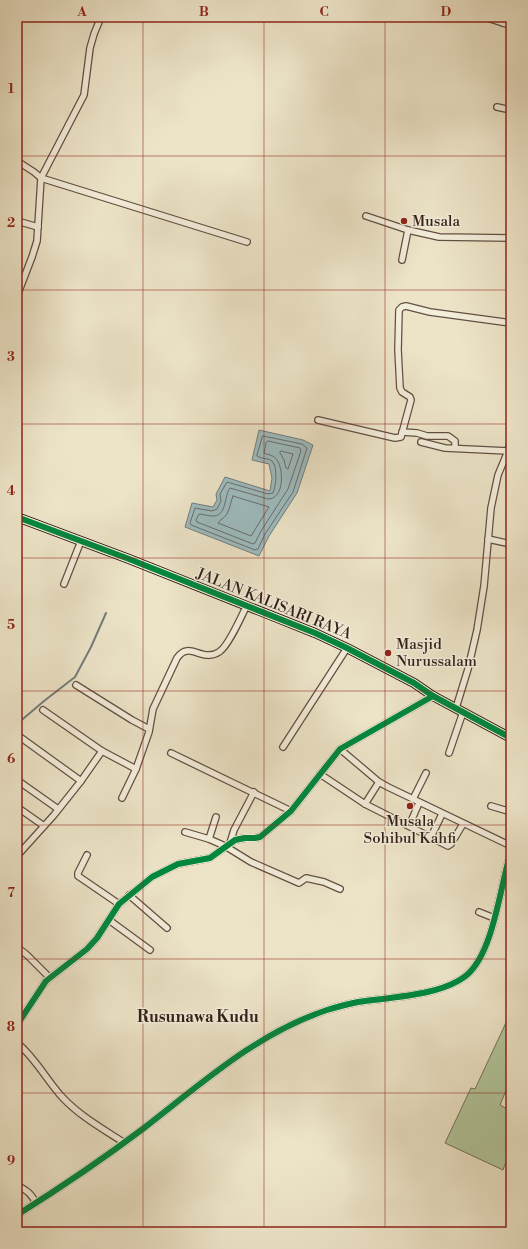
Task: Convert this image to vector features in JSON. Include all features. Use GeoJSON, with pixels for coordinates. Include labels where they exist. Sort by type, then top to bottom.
{"type":"FeatureCollection","features":[{"type":"Feature","properties":{"kind":"street"},"geometry":{"type":"LineString","coordinates":[[17,296],[37,240],[42,178],[84,95],[90,48],[101,17]]}},
{"type":"Feature","properties":{"kind":"street"},"geometry":{"type":"LineString","coordinates":[[484,17],[504,20],[511,25]]}},
{"type":"Feature","properties":{"kind":"street"},"geometry":{"type":"LineString","coordinates":[[497,107],[511,110]]}},
{"type":"Feature","properties":{"kind":"street"},"geometry":{"type":"LineString","coordinates":[[17,161],[42,178],[247,242]]}},
{"type":"Feature","properties":{"kind":"street"},"geometry":{"type":"LineString","coordinates":[[366,216],[408,230],[439,237],[511,238]]}},
{"type":"Feature","properties":{"kind":"street"},"geometry":{"type":"LineString","coordinates":[[17,221],[38,227]]}},
{"type":"Feature","properties":{"kind":"street"},"geometry":{"type":"LineString","coordinates":[[402,260],[408,230]]}},
{"type":"Feature","properties":{"kind":"street"},"geometry":{"type":"LineString","coordinates":[[318,420],[400,438],[411,400],[410,397],[402,392],[400,388],[398,350],[399,310],[402,307],[406,306],[430,312],[511,323]]}},
{"type":"Feature","properties":{"kind":"street"},"geometry":{"type":"LineString","coordinates":[[402,432],[417,433],[427,436],[448,436],[455,441],[455,448]]}},
{"type":"Feature","properties":{"kind":"street"},"geometry":{"type":"LineString","coordinates":[[449,753],[477,630],[484,586],[491,508],[498,475],[508,452],[511,438]]}},
{"type":"Feature","properties":{"kind":"street"},"geometry":{"type":"LineString","coordinates":[[421,442],[445,448],[508,452]]}},
{"type":"Feature","properties":{"kind":"street","name":"JALAN KALISARI RAYA"},"geometry":{"type":"LineString","coordinates":[[17,517],[300,626],[414,683],[433,696],[511,738]]}},
{"type":"Feature","properties":{"kind":"street"},"geometry":{"type":"LineString","coordinates":[[488,539],[511,544]]}},
{"type":"Feature","properties":{"kind":"street"},"geometry":{"type":"LineString","coordinates":[[64,584],[81,541]]}},
{"type":"Feature","properties":{"kind":"street"},"geometry":{"type":"LineString","coordinates":[[122,798],[136,769],[149,729],[153,708],[171,669],[180,654],[189,650],[203,655],[219,653],[228,642],[246,606]]}},
{"type":"Feature","properties":{"kind":"street"},"geometry":{"type":"LineString","coordinates":[[283,747],[346,648]]}},
{"type":"Feature","properties":{"kind":"street"},"geometry":{"type":"LineString","coordinates":[[76,685],[149,729]]}},
{"type":"Feature","properties":{"kind":"street"},"geometry":{"type":"LineString","coordinates":[[17,1024],[46,982],[87,949],[97,938],[119,904],[129,895],[152,877],[178,864],[210,858],[235,840],[260,837],[291,811],[340,749],[433,696]]}},
{"type":"Feature","properties":{"kind":"street"},"geometry":{"type":"LineString","coordinates":[[43,710],[102,751],[136,769]]}},
{"type":"Feature","properties":{"kind":"street"},"geometry":{"type":"LineString","coordinates":[[20,737],[81,781]]}},
{"type":"Feature","properties":{"kind":"street"},"geometry":{"type":"LineString","coordinates":[[340,749],[379,782],[419,803],[511,846]]}},
{"type":"Feature","properties":{"kind":"street"},"geometry":{"type":"LineString","coordinates":[[18,854],[44,826],[81,781],[102,751]]}},
{"type":"Feature","properties":{"kind":"street"},"geometry":{"type":"LineString","coordinates":[[171,753],[291,811]]}},
{"type":"Feature","properties":{"kind":"street"},"geometry":{"type":"LineString","coordinates":[[413,800],[426,773]]}},
{"type":"Feature","properties":{"kind":"street"},"geometry":{"type":"LineString","coordinates":[[320,774],[365,804],[448,846],[450,846],[463,824]]}},
{"type":"Feature","properties":{"kind":"street"},"geometry":{"type":"LineString","coordinates":[[17,780],[58,809]]}},
{"type":"Feature","properties":{"kind":"street"},"geometry":{"type":"LineString","coordinates":[[365,804],[379,782]]}},
{"type":"Feature","properties":{"kind":"street"},"geometry":{"type":"LineString","coordinates":[[228,845],[234,830],[254,792]]}},
{"type":"Feature","properties":{"kind":"street"},"geometry":{"type":"LineString","coordinates":[[409,826],[419,803]]}},
{"type":"Feature","properties":{"kind":"street"},"geometry":{"type":"LineString","coordinates":[[491,806],[511,812]]}},
{"type":"Feature","properties":{"kind":"street"},"geometry":{"type":"LineString","coordinates":[[17,807],[44,826]]}},
{"type":"Feature","properties":{"kind":"street"},"geometry":{"type":"LineString","coordinates":[[431,837],[442,814]]}},
{"type":"Feature","properties":{"kind":"street"},"geometry":{"type":"LineString","coordinates":[[209,839],[216,817]]}},
{"type":"Feature","properties":{"kind":"street"},"geometry":{"type":"LineString","coordinates":[[185,832],[228,845],[251,862],[299,883],[306,878],[324,882],[340,889]]}},
{"type":"Feature","properties":{"kind":"street"},"geometry":{"type":"LineString","coordinates":[[17,1215],[62,1187],[142,1129],[247,1049],[270,1035],[327,1010],[358,1002],[420,994],[446,986],[461,979],[472,970],[482,955],[494,918],[505,870],[511,852]]}},
{"type":"Feature","properties":{"kind":"street"},"geometry":{"type":"LineString","coordinates":[[87,855],[78,871],[78,876],[119,904]]}},
{"type":"Feature","properties":{"kind":"street"},"geometry":{"type":"LineString","coordinates":[[129,895],[167,928]]}},
{"type":"Feature","properties":{"kind":"street"},"geometry":{"type":"LineString","coordinates":[[479,912],[494,918]]}},
{"type":"Feature","properties":{"kind":"street"},"geometry":{"type":"LineString","coordinates":[[109,920],[150,950]]}},
{"type":"Feature","properties":{"kind":"street"},"geometry":{"type":"LineString","coordinates":[[17,947],[50,978]]}},
{"type":"Feature","properties":{"kind":"street"},"geometry":{"type":"LineString","coordinates":[[17,1044],[71,1106],[123,1142]]}},
{"type":"Feature","properties":{"kind":"street"},"geometry":{"type":"LineString","coordinates":[[17,1185],[23,1187],[31,1194],[36,1203]]}},
{"type":"Feature","properties":{"kind":"green space"},"geometry":{"type":"Polygon","coordinates":[[[511,1012],[511,1078],[500,1105],[511,1111],[511,1148],[503,1170],[445,1143],[471,1088],[475,1089],[511,1012]]]}},
{"type":"Feature","properties":{"kind":"water"},"geometry":{"type":"Polygon","coordinates":[[[259,430],[303,440],[313,445],[297,493],[269,536],[259,556],[185,527],[192,503],[213,507],[217,500],[216,494],[225,477],[270,491],[272,478],[269,464],[252,460],[259,430]]]}},
{"type":"Feature","properties":{"kind":"waterway"},"geometry":{"type":"LineString","coordinates":[[17,724],[75,677],[91,647],[106,613]]}},
{"type":"Feature","properties":{"kind":"cycle path"},"geometry":{"type":"LineString","coordinates":[[17,517],[129,559],[315,633],[414,683],[433,696],[511,738]]}},
{"type":"Feature","properties":{"kind":"cycle path"},"geometry":{"type":"LineString","coordinates":[[17,1025],[46,981],[87,949],[97,938],[119,904],[152,877],[178,864],[210,858],[235,840],[260,837],[291,811],[340,749],[433,696]]}},
{"type":"Feature","properties":{"kind":"cycle path"},"geometry":{"type":"LineString","coordinates":[[17,1215],[97,1162],[144,1128],[208,1077],[253,1046],[277,1032],[301,1020],[327,1010],[358,1002],[400,997],[431,991],[445,987],[468,974],[477,963],[490,934],[511,852]]}},
{"type":"Feature","properties":{"kind":"place","name":"Musala"},"geometry":{"type":"Point","coordinates":[404,221]}},
{"type":"Feature","properties":{"kind":"place","name":"Masjid Nurussalam"},"geometry":{"type":"Point","coordinates":[388,653]}},
{"type":"Feature","properties":{"kind":"place","name":"Musala Sohibul Kahfi"},"geometry":{"type":"Point","coordinates":[410,806]}},
{"type":"Feature","properties":{"kind":"district","name":"Rusunawa Kudu"},"geometry":{"type":"Point","coordinates":[198,1017]}}]}
